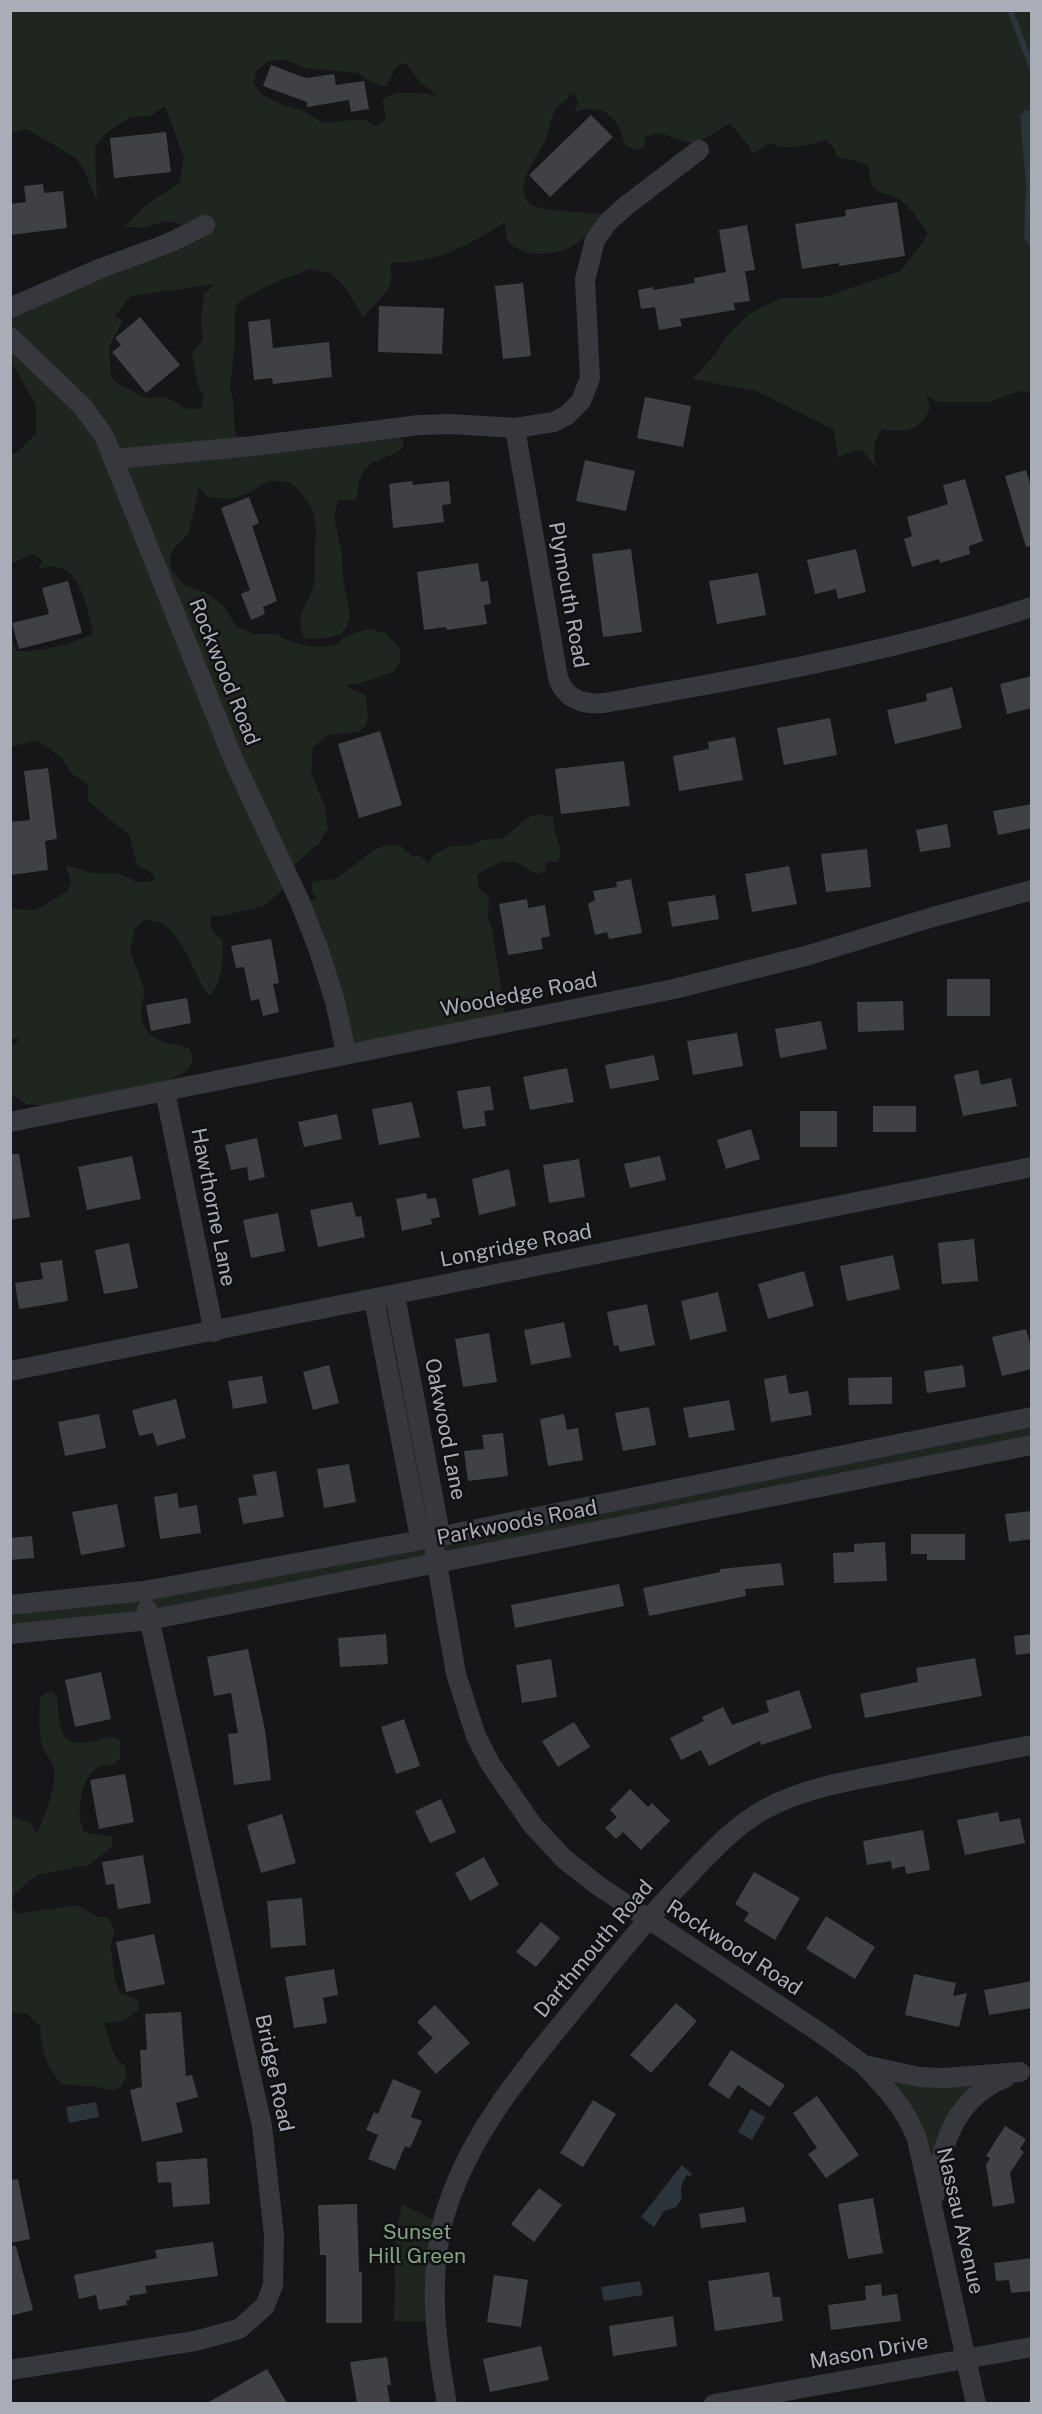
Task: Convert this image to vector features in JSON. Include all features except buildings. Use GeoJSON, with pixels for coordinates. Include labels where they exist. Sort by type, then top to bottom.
{"type":"FeatureCollection","features":[{"type":"Feature","properties":{"kind":"street"},"geometry":{"type":"LineString","coordinates":[[114,459],[253,446],[419,425],[451,424],[515,428],[549,425],[567,415],[581,401],[587,389],[591,368],[585,309],[585,280],[596,240],[608,222],[627,205],[699,150]]}},
{"type":"Feature","properties":{"kind":"street"},"geometry":{"type":"LineString","coordinates":[[10,308],[99,269],[169,243],[205,225]]}},
{"type":"Feature","properties":{"kind":"street","name":"Rockwood Road"},"geometry":{"type":"LineString","coordinates":[[10,337],[82,406],[104,436],[234,761],[300,902],[335,1001],[346,1053]]}},
{"type":"Feature","properties":{"kind":"street","name":"Plymouth Road"},"geometry":{"type":"LineString","coordinates":[[515,428],[558,678],[564,691],[578,700],[604,703],[854,656],[1032,607]]}},
{"type":"Feature","properties":{"kind":"street","name":"Woodedge Road"},"geometry":{"type":"LineString","coordinates":[[10,1122],[674,989],[809,955],[1032,890]]}},
{"type":"Feature","properties":{"kind":"street","name":"Hawthorne Lane"},"geometry":{"type":"LineString","coordinates":[[165,1091],[214,1332]]}},
{"type":"Feature","properties":{"kind":"street","name":"Longridge Road"},"geometry":{"type":"LineString","coordinates":[[10,1371],[1032,1167]]}},
{"type":"Feature","properties":{"kind":"street","name":"Oakwood Lane"},"geometry":{"type":"LineString","coordinates":[[395,1295],[438,1523],[432,1538]]}},
{"type":"Feature","properties":{"kind":"street"},"geometry":{"type":"LineString","coordinates":[[374,1299],[418,1527],[432,1538]]}},
{"type":"Feature","properties":{"kind":"street","name":"Parkwoods Road"},"geometry":{"type":"LineString","coordinates":[[10,1605],[144,1591],[432,1538],[1032,1417]]}},
{"type":"Feature","properties":{"kind":"street"},"geometry":{"type":"LineString","coordinates":[[1001,1423],[1006,1450]]}},
{"type":"Feature","properties":{"kind":"street","name":"Parkwoods Road"},"geometry":{"type":"LineString","coordinates":[[10,1634],[149,1620],[1032,1445]]}},
{"type":"Feature","properties":{"kind":"street"},"geometry":{"type":"LineString","coordinates":[[729,1478],[734,1505]]}},
{"type":"Feature","properties":{"kind":"street","name":"Rockwood Road"},"geometry":{"type":"LineString","coordinates":[[432,1538],[456,1674],[468,1716],[491,1765],[531,1823],[564,1859],[647,1919],[822,2034],[864,2065],[919,2077],[944,2078],[1026,2071]]}},
{"type":"Feature","properties":{"kind":"street","name":"Bridge Road"},"geometry":{"type":"LineString","coordinates":[[10,2370],[195,2341],[239,2329],[265,2306],[273,2285],[274,2235],[262,2126],[144,1591]]}},
{"type":"Feature","properties":{"kind":"street","name":"Darthmouth Road"},"geometry":{"type":"LineString","coordinates":[[447,2403],[438,2349],[436,2267],[443,2223],[458,2177],[476,2144],[520,2077],[647,1919],[728,1835],[749,1819],[783,1800],[848,1781],[1032,1745]]}},
{"type":"Feature","properties":{"kind":"street","name":"Nassau Avenue"},"geometry":{"type":"LineString","coordinates":[[864,2065],[890,2091],[911,2122],[917,2139],[976,2403]]}},
{"type":"Feature","properties":{"kind":"street"},"geometry":{"type":"LineString","coordinates":[[933,2209],[938,2167],[959,2114],[972,2098],[988,2085],[1026,2071]]}},
{"type":"Feature","properties":{"kind":"street","name":"Mason Drive"},"geometry":{"type":"LineString","coordinates":[[714,2403],[1032,2347]]}},
{"type":"Feature","properties":{"kind":"green space"},"geometry":{"type":"Polygon","coordinates":[[[11,11],[1031,11],[1031,111],[1025,110],[1024,237],[1032,245],[1031,392],[1020,391],[988,402],[938,402],[926,395],[930,407],[923,421],[918,425],[898,431],[882,429],[875,443],[876,469],[861,451],[838,458],[834,430],[756,391],[692,379],[715,355],[726,337],[749,314],[781,298],[824,297],[901,271],[928,234],[904,203],[875,189],[868,166],[837,157],[834,148],[827,140],[790,148],[770,143],[752,154],[749,146],[730,124],[698,142],[686,142],[660,133],[645,137],[643,150],[625,144],[616,123],[607,113],[595,109],[574,112],[578,103],[574,93],[555,111],[546,138],[528,172],[524,189],[525,198],[535,207],[604,214],[574,245],[558,252],[529,253],[513,246],[508,240],[505,222],[464,246],[437,257],[390,263],[391,281],[388,288],[363,318],[347,290],[338,280],[330,273],[310,269],[269,285],[244,298],[237,304],[235,311],[235,340],[230,389],[235,434],[240,440],[394,434],[403,440],[403,447],[367,467],[361,475],[355,500],[338,500],[334,516],[342,554],[343,577],[350,617],[341,634],[322,639],[306,639],[302,633],[300,620],[315,578],[316,528],[310,506],[291,483],[268,481],[242,496],[230,498],[209,498],[199,488],[189,533],[175,547],[170,557],[171,569],[184,585],[205,592],[223,605],[236,626],[254,634],[277,634],[284,639],[310,647],[333,646],[346,636],[367,629],[386,633],[400,648],[400,661],[394,672],[361,683],[345,685],[366,696],[368,718],[365,726],[358,732],[329,735],[313,747],[311,773],[325,807],[328,828],[319,843],[286,872],[282,891],[264,906],[221,916],[212,915],[210,921],[213,933],[222,939],[223,953],[220,976],[211,995],[207,994],[183,947],[171,931],[161,923],[144,920],[135,929],[130,950],[145,992],[141,1007],[142,1021],[154,1037],[190,1049],[193,1059],[188,1070],[169,1081],[72,1109],[26,1104],[11,1093],[11,1047],[20,1039],[11,1038],[11,909],[35,910],[67,892],[71,882],[66,865],[92,873],[119,873],[136,882],[155,881],[153,874],[137,865],[129,835],[88,801],[88,784],[72,774],[62,758],[37,740],[11,747],[11,639],[17,651],[36,650],[72,642],[90,635],[93,630],[86,602],[72,576],[57,567],[38,569],[43,560],[31,554],[11,564],[11,454],[17,453],[36,434],[36,405],[11,362],[11,309],[207,223],[182,224],[164,221],[145,228],[124,227],[146,205],[179,183],[184,158],[165,106],[151,116],[130,117],[106,133],[95,148],[97,202],[83,168],[75,157],[26,129],[11,133],[11,11]],[[284,60],[268,61],[256,72],[254,83],[261,94],[278,103],[301,110],[323,123],[363,119],[377,126],[386,118],[382,100],[389,96],[409,93],[437,95],[419,81],[406,63],[396,67],[386,87],[369,81],[358,73],[305,68],[284,60]],[[215,284],[131,296],[114,317],[120,318],[122,322],[109,347],[111,375],[114,381],[148,399],[165,397],[187,409],[202,407],[204,397],[197,382],[192,353],[203,340],[201,321],[204,294],[215,284]]]}},
{"type":"Feature","properties":{"kind":"green space"},"geometry":{"type":"Polygon","coordinates":[[[538,814],[553,817],[560,850],[558,862],[546,862],[545,870],[540,874],[517,863],[505,862],[477,875],[479,888],[489,897],[488,919],[492,927],[506,1022],[346,1053],[300,902],[317,898],[312,891],[313,881],[336,878],[374,851],[394,844],[403,848],[412,857],[419,855],[428,863],[434,855],[450,846],[469,846],[483,840],[504,838],[527,818],[538,814]]]}},
{"type":"Feature","properties":{"kind":"green space"},"geometry":{"type":"Polygon","coordinates":[[[395,1295],[433,1537],[1031,1417],[1031,1446],[437,1564],[11,1634],[10,1605],[432,1538],[418,1527],[374,1300],[395,1295]]]}},
{"type":"Feature","properties":{"kind":"green space"},"geometry":{"type":"Polygon","coordinates":[[[51,1691],[57,1696],[60,1726],[72,1742],[80,1743],[114,1737],[120,1741],[120,1758],[114,1764],[99,1767],[92,1772],[84,1785],[80,1802],[80,1818],[85,1832],[112,1837],[112,1847],[88,1865],[37,1875],[14,1894],[12,1907],[17,1914],[77,1905],[98,1917],[107,1917],[111,1923],[114,1930],[111,1949],[116,1982],[120,1993],[138,2000],[139,2009],[127,2018],[104,2023],[112,2049],[118,2061],[125,2066],[127,2075],[121,2087],[112,2090],[92,2086],[62,2085],[45,2057],[40,2026],[27,2014],[11,2012],[11,1816],[31,1823],[37,1833],[49,1802],[54,1769],[43,1748],[39,1722],[40,1697],[51,1691]]]}},
{"type":"Feature","properties":{"kind":"green space"},"geometry":{"type":"Polygon","coordinates":[[[891,2072],[1020,2072],[959,2114],[933,2209],[890,2091],[891,2072]]]}},
{"type":"Feature","properties":{"kind":"green space","name":"Sunset Hill Green"},"geometry":{"type":"Polygon","coordinates":[[[402,2204],[443,2224],[436,2322],[394,2321],[396,2234],[402,2204]]]}},
{"type":"Feature","properties":{"kind":"shaded area"},"geometry":{"type":"Polygon","coordinates":[[[1025,110],[1032,111],[1032,245],[1024,238],[1026,185],[1020,116],[1025,110]]]}},
{"type":"Feature","properties":{"kind":"shaded area"},"geometry":{"type":"Polygon","coordinates":[[[96,2102],[99,2117],[69,2123],[66,2107],[96,2102]]]}},
{"type":"Feature","properties":{"kind":"shaded area"},"geometry":{"type":"Polygon","coordinates":[[[751,2109],[765,2117],[752,2140],[738,2132],[751,2109]]]}},
{"type":"Feature","properties":{"kind":"shaded area"},"geometry":{"type":"Polygon","coordinates":[[[682,2165],[692,2174],[690,2177],[687,2175],[682,2184],[682,2199],[676,2207],[664,2211],[654,2227],[641,2217],[682,2165]]]}},
{"type":"Feature","properties":{"kind":"shaded area"},"geometry":{"type":"Polygon","coordinates":[[[640,2281],[643,2295],[604,2301],[601,2287],[640,2281]]]}},
{"type":"Feature","properties":{"kind":"waterway"},"geometry":{"type":"LineString","coordinates":[[1010,10],[1032,67]]}}]}
